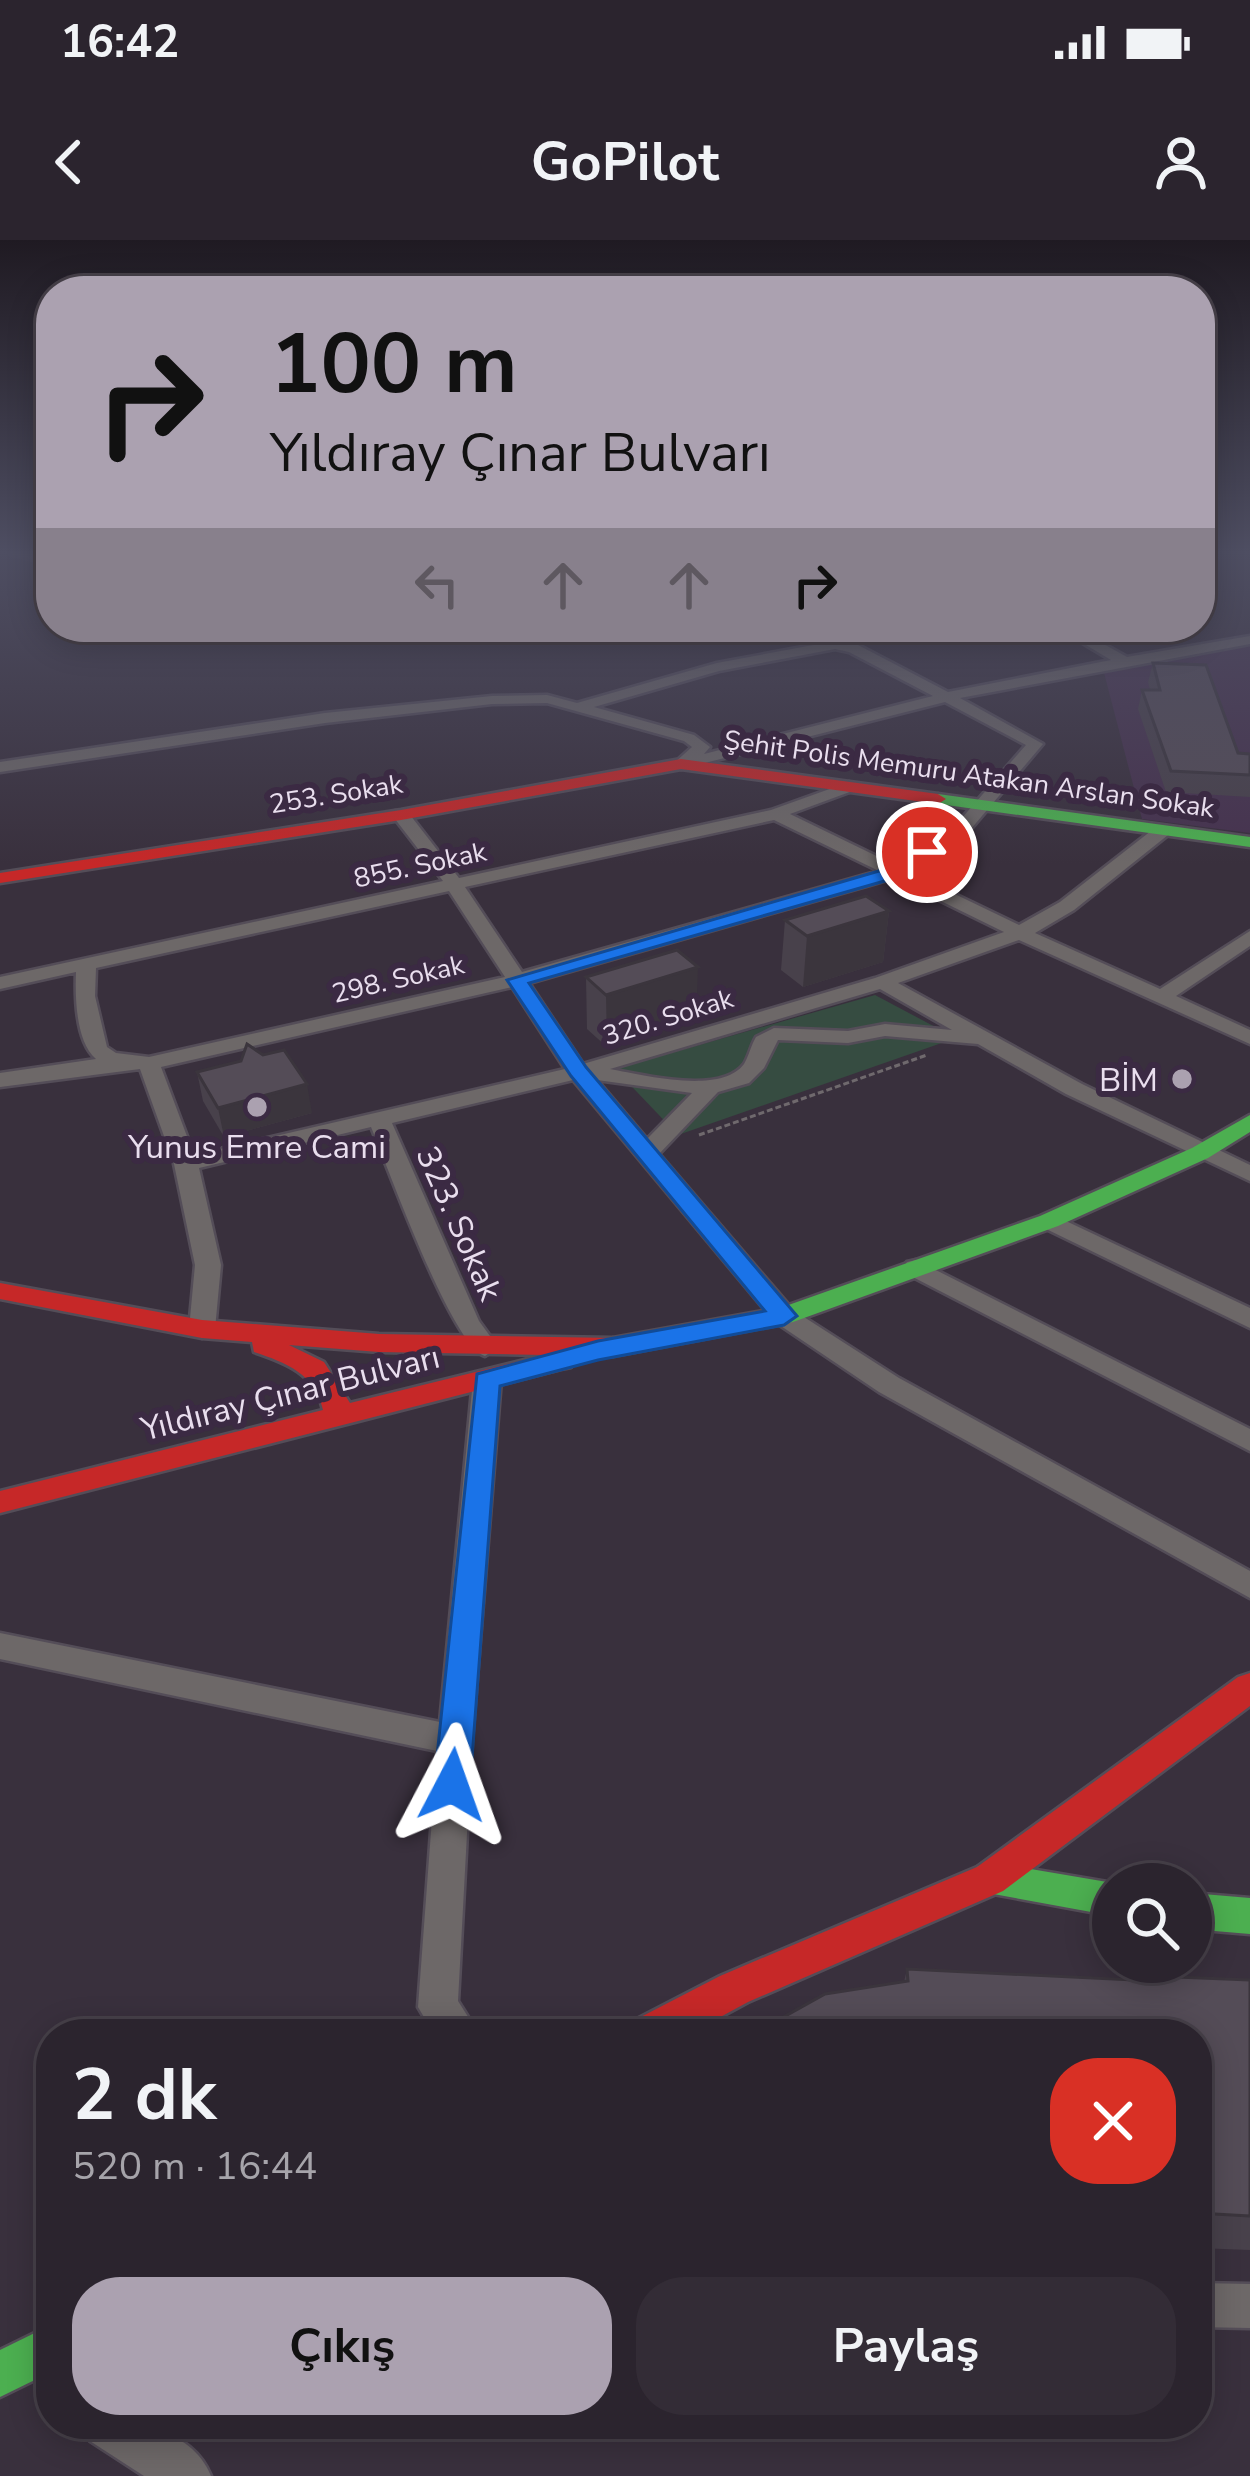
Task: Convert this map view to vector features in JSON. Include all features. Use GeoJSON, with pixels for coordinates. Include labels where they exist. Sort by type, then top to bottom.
{"type":"FeatureCollection","features":[{"type":"Feature","properties":{"kind":"street"},"geometry":{"type":"LineString","coordinates":[[579,706],[717,667],[780,655]]}},
{"type":"Feature","properties":{"kind":"street"},"geometry":{"type":"LineString","coordinates":[[866,655],[944,698]]}},
{"type":"Feature","properties":{"kind":"street"},"geometry":{"type":"LineString","coordinates":[[1114,655],[1122,660]]}},
{"type":"Feature","properties":{"kind":"street"},"geometry":{"type":"LineString","coordinates":[[681,764],[944,698],[1152,655]]}},
{"type":"Feature","properties":{"kind":"street","name":"298. Sokak"},"geometry":{"type":"LineString","coordinates":[[0,1080],[123,1062],[149,1063],[517,980],[896,872],[959,832],[1035,744],[944,698]]}},
{"type":"Feature","properties":{"kind":"street"},"geometry":{"type":"LineString","coordinates":[[0,767],[325,718],[492,700],[547,699],[670,731],[702,747],[681,764]]}},
{"type":"Feature","properties":{"kind":"street","name":"Şehit Polis Memuru Atakan Arslan Sokak"},"geometry":{"type":"LineString","coordinates":[[681,764],[1250,842]]}},
{"type":"Feature","properties":{"kind":"street","name":"253. Sokak"},"geometry":{"type":"LineString","coordinates":[[0,878],[681,764]]}},
{"type":"Feature","properties":{"kind":"street","name":"855. Sokak"},"geometry":{"type":"LineString","coordinates":[[0,983],[776,814],[849,788]]}},
{"type":"Feature","properties":{"kind":"street"},"geometry":{"type":"LineString","coordinates":[[401,814],[578,1072],[784,1316],[890,1385],[1250,1586]]}},
{"type":"Feature","properties":{"kind":"street"},"geometry":{"type":"LineString","coordinates":[[776,814],[1250,1039]]}},
{"type":"Feature","properties":{"kind":"street","name":"320. Sokak"},"geometry":{"type":"LineString","coordinates":[[186,1164],[766,1026],[1020,933],[1067,905],[1162,831]]}},
{"type":"Feature","properties":{"kind":"street"},"geometry":{"type":"LineString","coordinates":[[1160,998],[1250,938]]}},
{"type":"Feature","properties":{"kind":"street"},"geometry":{"type":"LineString","coordinates":[[86,965],[86,996],[97,1050],[123,1062]]}},
{"type":"Feature","properties":{"kind":"street"},"geometry":{"type":"LineString","coordinates":[[882,982],[885,1030]]}},
{"type":"Feature","properties":{"kind":"street"},"geometry":{"type":"LineString","coordinates":[[882,982],[977,1038],[1199,1153],[1250,1174]]}},
{"type":"Feature","properties":{"kind":"street"},"geometry":{"type":"LineString","coordinates":[[578,1072],[710,1089],[735,1084],[755,1069],[766,1026],[848,1037],[885,1030],[977,1038]]}},
{"type":"Feature","properties":{"kind":"street"},"geometry":{"type":"LineString","coordinates":[[149,1063],[186,1164],[208,1265],[202,1328]]}},
{"type":"Feature","properties":{"kind":"street"},"geometry":{"type":"LineString","coordinates":[[646,1153],[710,1089]]}},
{"type":"Feature","properties":{"kind":"street","name":"323. Sokak"},"geometry":{"type":"LineString","coordinates":[[380,1121],[486,1364]]}},
{"type":"Feature","properties":{"kind":"street"},"geometry":{"type":"LineString","coordinates":[[0,1292],[202,1328],[380,1342],[486,1364],[598,1350],[784,1316],[1049,1221],[1199,1153],[1250,1122]]}},
{"type":"Feature","properties":{"kind":"street"},"geometry":{"type":"LineString","coordinates":[[1049,1221],[1250,1319]]}},
{"type":"Feature","properties":{"kind":"street"},"geometry":{"type":"LineString","coordinates":[[916,1268],[1250,1441]]}},
{"type":"Feature","properties":{"kind":"street"},"geometry":{"type":"LineString","coordinates":[[202,1328],[289,1353],[320,1368],[337,1391],[339,1418]]}},
{"type":"Feature","properties":{"kind":"street"},"geometry":{"type":"LineString","coordinates":[[380,1342],[416,1357],[427,1383],[415,1398]]}},
{"type":"Feature","properties":{"kind":"street"},"geometry":{"type":"LineString","coordinates":[[447,2019],[438,2007],[486,1364]]}},
{"type":"Feature","properties":{"kind":"street","name":"Yıldıray Çınar Bulvarı"},"geometry":{"type":"LineString","coordinates":[[0,1502],[415,1398],[486,1364]]}},
{"type":"Feature","properties":{"kind":"street"},"geometry":{"type":"LineString","coordinates":[[0,1646],[455,1740]]}},
{"type":"Feature","properties":{"kind":"street"},"geometry":{"type":"LineString","coordinates":[[677,2019],[734,1988],[990,1879],[1250,1687]]}},
{"type":"Feature","properties":{"kind":"street"},"geometry":{"type":"LineString","coordinates":[[990,1879],[1092,1896]]}},
{"type":"Feature","properties":{"kind":"street"},"geometry":{"type":"LineString","coordinates":[[1212,1913],[1250,1916]]}},
{"type":"Feature","properties":{"kind":"street"},"geometry":{"type":"LineString","coordinates":[[1212,2305],[1250,2306]]}},
{"type":"Feature","properties":{"kind":"street"},"geometry":{"type":"LineString","coordinates":[[0,2374],[36,2356]]}},
{"type":"Feature","properties":{"kind":"street"},"geometry":{"type":"LineString","coordinates":[[130,2439],[187,2476]]}},
{"type":"Feature","properties":{"kind":"path"},"geometry":{"type":"LineString","coordinates":[[646,1153],[977,1038]]}},
{"type":"Feature","properties":{"kind":"shaded area"},"geometry":{"type":"Polygon","coordinates":[[[1190,655],[1250,655],[1250,833],[1142,819],[1103,669],[1190,655]]]}},
{"type":"Feature","properties":{"kind":"green space"},"geometry":{"type":"Polygon","coordinates":[[[875,995],[956,1038],[678,1135],[615,1069],[875,995]]]}},
{"type":"Feature","properties":{"kind":"building"},"geometry":{"type":"Polygon","coordinates":[[[1153,663],[1206,665],[1238,753],[1250,754],[1250,775],[1171,771],[1142,690],[1160,690],[1153,663]]]}},
{"type":"Feature","properties":{"kind":"building"},"geometry":{"type":"Polygon","coordinates":[[[866,896],[889,911],[807,936],[785,920],[866,896]]]}},
{"type":"Feature","properties":{"kind":"building"},"geometry":{"type":"Polygon","coordinates":[[[677,950],[698,967],[606,995],[586,977],[677,950]]]}},
{"type":"Feature","properties":{"kind":"building"},"geometry":{"type":"Polygon","coordinates":[[[247,1044],[263,1055],[284,1050],[307,1084],[218,1108],[197,1072],[241,1061],[247,1044]]]}},
{"type":"Feature","properties":{"kind":"building"},"geometry":{"type":"Polygon","coordinates":[[[907,1969],[1092,1978],[1092,1983],[1250,1980],[1250,2216],[1212,2214],[1212,2019],[780,2019],[825,1994],[908,1981],[907,1969]]]}},
{"type":"Feature","properties":{"kind":"traffic: fast"},"geometry":{"type":"LineString","coordinates":[[938,799],[1250,842]]}},
{"type":"Feature","properties":{"kind":"traffic: fast"},"geometry":{"type":"LineString","coordinates":[[613,1347],[784,1316],[1049,1221],[1200,1153],[1250,1122]]}},
{"type":"Feature","properties":{"kind":"traffic: fast"},"geometry":{"type":"LineString","coordinates":[[990,1879],[1092,1896]]}},
{"type":"Feature","properties":{"kind":"traffic: fast"},"geometry":{"type":"LineString","coordinates":[[1212,1913],[1250,1916]]}},
{"type":"Feature","properties":{"kind":"traffic: fast"},"geometry":{"type":"LineString","coordinates":[[0,2374],[36,2356]]}},
{"type":"Feature","properties":{"kind":"traffic: jam"},"geometry":{"type":"LineString","coordinates":[[0,878],[401,815],[681,764],[938,799]]}},
{"type":"Feature","properties":{"kind":"traffic: jam"},"geometry":{"type":"LineString","coordinates":[[0,1291],[202,1329],[379,1343],[613,1347]]}},
{"type":"Feature","properties":{"kind":"traffic: jam"},"geometry":{"type":"LineString","coordinates":[[263,1346],[304,1362],[323,1377],[339,1417]]}},
{"type":"Feature","properties":{"kind":"traffic: jam"},"geometry":{"type":"LineString","coordinates":[[0,1502],[561,1360]]}},
{"type":"Feature","properties":{"kind":"traffic: jam"},"geometry":{"type":"LineString","coordinates":[[677,2019],[734,1989],[990,1879],[1250,1687]]}},
{"type":"Feature","properties":{"kind":"place","name":"BİM"},"geometry":{"type":"Point","coordinates":[1182,1079]}},
{"type":"Feature","properties":{"kind":"place","name":"Yunus Emre Cami"},"geometry":{"type":"Point","coordinates":[257,1107]}},
{"type":"Feature","properties":{"kind":"route"},"geometry":{"type":"LineString","coordinates":[[452,1785],[487,1381],[598,1350],[784,1316],[578,1072],[517,980],[896,872],[927,852]]}}]}
